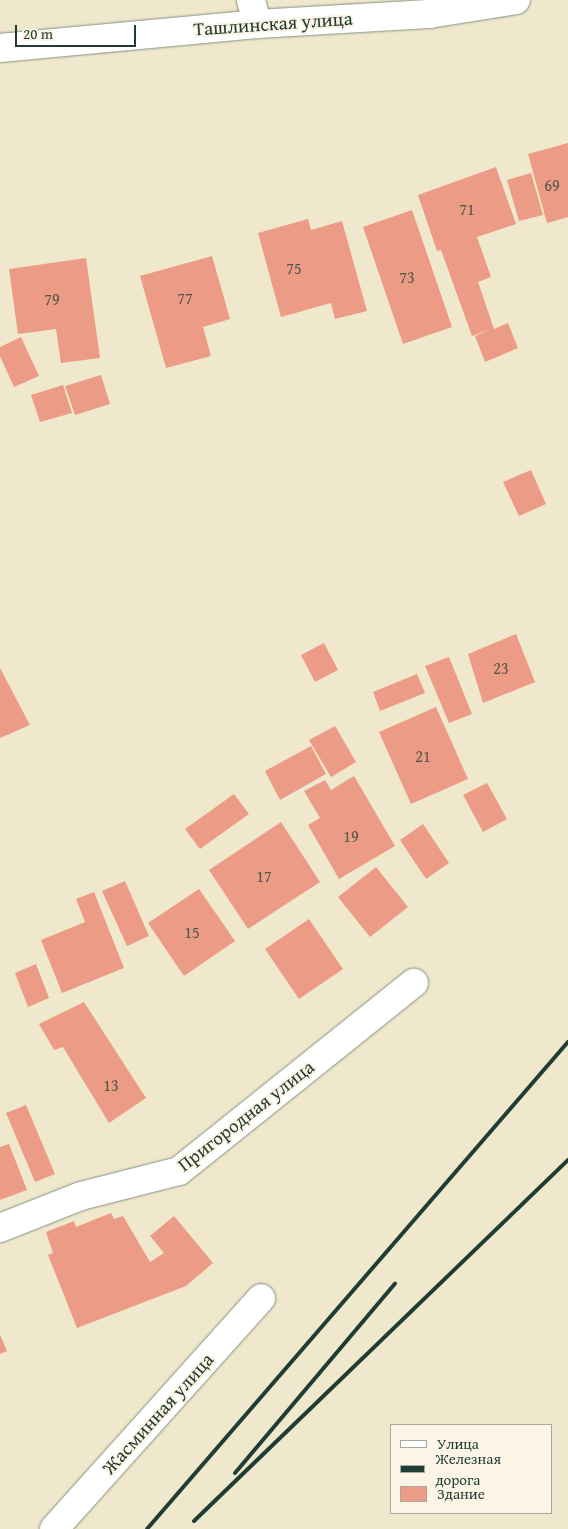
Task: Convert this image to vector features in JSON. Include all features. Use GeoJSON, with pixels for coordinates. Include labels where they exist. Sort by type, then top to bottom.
{"type":"FeatureCollection","features":[{"type":"Feature","properties":{"kind":"street","name":"Ташлинская улица"},"geometry":{"type":"LineString","coordinates":[[0,48],[254,12],[429,14],[516,0]]}},
{"type":"Feature","properties":{"kind":"street","name":"Пригородная улица"},"geometry":{"type":"LineString","coordinates":[[0,1228],[81,1196],[179,1171],[414,983]]}},
{"type":"Feature","properties":{"kind":"street","name":"Жасминная улица"},"geometry":{"type":"LineString","coordinates":[[54,1529],[261,1298]]}},
{"type":"Feature","properties":{"kind":"building"},"geometry":{"type":"Polygon","coordinates":[[[568,143],[568,217],[547,223],[528,154],[568,143]]]}},
{"type":"Feature","properties":{"kind":"building"},"geometry":{"type":"Polygon","coordinates":[[[496,167],[516,224],[477,237],[491,277],[478,282],[494,329],[508,323],[518,348],[485,362],[475,336],[491,329],[472,336],[441,250],[437,251],[418,195],[496,167]]]}},
{"type":"Feature","properties":{"kind":"building"},"geometry":{"type":"Polygon","coordinates":[[[531,173],[543,215],[519,221],[507,180],[531,173]]]}},
{"type":"Feature","properties":{"kind":"building"},"geometry":{"type":"Polygon","coordinates":[[[412,210],[452,327],[403,344],[363,227],[412,210]]]}},
{"type":"Feature","properties":{"kind":"building"},"geometry":{"type":"Polygon","coordinates":[[[308,219],[311,230],[342,221],[367,311],[335,319],[331,303],[281,317],[258,233],[308,219]]]}},
{"type":"Feature","properties":{"kind":"building"},"geometry":{"type":"Polygon","coordinates":[[[212,256],[230,319],[203,327],[211,356],[166,368],[140,276],[212,256]]]}},
{"type":"Feature","properties":{"kind":"building"},"geometry":{"type":"Polygon","coordinates":[[[86,258],[100,358],[61,363],[56,329],[18,334],[9,269],[86,258]]]}},
{"type":"Feature","properties":{"kind":"building"},"geometry":{"type":"Polygon","coordinates":[[[21,337],[39,376],[14,387],[0,356],[0,347],[21,337]]]}},
{"type":"Feature","properties":{"kind":"building"},"geometry":{"type":"Polygon","coordinates":[[[101,375],[110,404],[75,415],[65,386],[101,375]]]}},
{"type":"Feature","properties":{"kind":"building"},"geometry":{"type":"Polygon","coordinates":[[[63,385],[72,413],[40,422],[31,395],[63,385]]]}},
{"type":"Feature","properties":{"kind":"building"},"geometry":{"type":"Polygon","coordinates":[[[531,470],[546,504],[519,516],[503,482],[531,470]]]}},
{"type":"Feature","properties":{"kind":"building"},"geometry":{"type":"Polygon","coordinates":[[[516,634],[535,682],[483,703],[468,654],[516,634]]]}},
{"type":"Feature","properties":{"kind":"building"},"geometry":{"type":"Polygon","coordinates":[[[324,643],[338,670],[315,682],[301,655],[324,643]]]}},
{"type":"Feature","properties":{"kind":"building"},"geometry":{"type":"Polygon","coordinates":[[[449,657],[472,714],[449,723],[425,666],[449,657]]]}},
{"type":"Feature","properties":{"kind":"building"},"geometry":{"type":"Polygon","coordinates":[[[0,668],[30,725],[0,738],[0,668]]]}},
{"type":"Feature","properties":{"kind":"building"},"geometry":{"type":"Polygon","coordinates":[[[417,674],[425,693],[380,711],[373,692],[417,674]]]}},
{"type":"Feature","properties":{"kind":"building"},"geometry":{"type":"Polygon","coordinates":[[[436,707],[468,779],[411,804],[379,732],[436,707]]]}},
{"type":"Feature","properties":{"kind":"building"},"geometry":{"type":"Polygon","coordinates":[[[335,726],[356,762],[331,777],[309,740],[335,726]]]}},
{"type":"Feature","properties":{"kind":"building"},"geometry":{"type":"Polygon","coordinates":[[[311,746],[326,774],[280,800],[265,771],[311,746]]]}},
{"type":"Feature","properties":{"kind":"building"},"geometry":{"type":"Polygon","coordinates":[[[354,776],[395,846],[339,879],[308,825],[320,818],[304,791],[325,780],[331,790],[354,776]]]}},
{"type":"Feature","properties":{"kind":"building"},"geometry":{"type":"Polygon","coordinates":[[[487,783],[507,819],[483,832],[463,795],[487,783]]]}},
{"type":"Feature","properties":{"kind":"building"},"geometry":{"type":"Polygon","coordinates":[[[234,794],[249,814],[200,849],[185,829],[234,794]]]}},
{"type":"Feature","properties":{"kind":"building"},"geometry":{"type":"Polygon","coordinates":[[[281,822],[320,882],[248,929],[209,870],[281,822]]]}},
{"type":"Feature","properties":{"kind":"building"},"geometry":{"type":"Polygon","coordinates":[[[423,824],[449,863],[426,879],[400,840],[423,824]]]}},
{"type":"Feature","properties":{"kind":"building"},"geometry":{"type":"Polygon","coordinates":[[[376,867],[408,907],[370,937],[338,897],[376,867]]]}},
{"type":"Feature","properties":{"kind":"building"},"geometry":{"type":"Polygon","coordinates":[[[125,881],[149,936],[127,946],[102,891],[125,881]]]}},
{"type":"Feature","properties":{"kind":"building"},"geometry":{"type":"Polygon","coordinates":[[[199,889],[235,941],[184,976],[148,923],[199,889]]]}},
{"type":"Feature","properties":{"kind":"building"},"geometry":{"type":"Polygon","coordinates":[[[94,892],[124,968],[62,993],[41,940],[85,922],[76,899],[94,892]]]}},
{"type":"Feature","properties":{"kind":"building"},"geometry":{"type":"Polygon","coordinates":[[[309,919],[343,969],[299,999],[265,949],[309,919]]]}},
{"type":"Feature","properties":{"kind":"building"},"geometry":{"type":"Polygon","coordinates":[[[36,964],[49,998],[28,1007],[15,973],[36,964]]]}},
{"type":"Feature","properties":{"kind":"building"},"geometry":{"type":"Polygon","coordinates":[[[84,1002],[146,1098],[109,1123],[63,1047],[54,1050],[39,1024],[84,1002]]]}},
{"type":"Feature","properties":{"kind":"building"},"geometry":{"type":"Polygon","coordinates":[[[26,1105],[55,1174],[35,1182],[6,1113],[26,1105]]]}},
{"type":"Feature","properties":{"kind":"building"},"geometry":{"type":"Polygon","coordinates":[[[9,1144],[27,1190],[0,1200],[0,1147],[9,1144]]]}},
{"type":"Feature","properties":{"kind":"building"},"geometry":{"type":"Polygon","coordinates":[[[111,1213],[114,1219],[123,1216],[150,1262],[164,1253],[150,1236],[174,1216],[213,1263],[186,1286],[77,1328],[48,1255],[53,1253],[46,1232],[74,1221],[76,1227],[111,1213]]]}},
{"type":"Feature","properties":{"kind":"building"},"geometry":{"type":"Polygon","coordinates":[[[0,1335],[7,1351],[0,1354],[0,1335]]]}},
{"type":"Feature","properties":{"kind":"railway"},"geometry":{"type":"LineString","coordinates":[[147,1529],[568,1042]]}},
{"type":"Feature","properties":{"kind":"railway"},"geometry":{"type":"LineString","coordinates":[[194,1521],[568,1160]]}},
{"type":"Feature","properties":{"kind":"railway"},"geometry":{"type":"LineString","coordinates":[[235,1473],[395,1284]]}}]}
